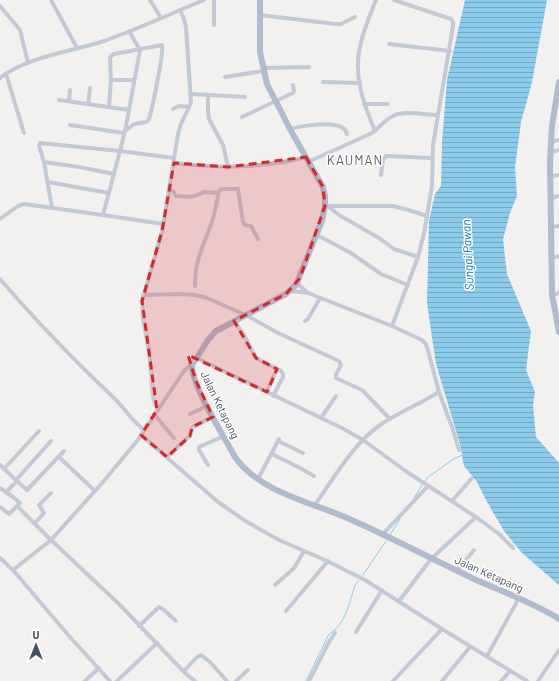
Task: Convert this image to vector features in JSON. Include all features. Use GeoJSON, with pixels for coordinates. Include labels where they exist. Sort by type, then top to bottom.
{"type":"FeatureCollection","features":[{"type":"Feature","properties":{"kind":"main road","name":"Jalan Ketapang"},"geometry":{"type":"LineString","coordinates":[[260,0],[260,52],[267,84],[290,129],[323,186],[327,206],[298,282],[291,291],[220,328],[211,335],[194,361],[192,367],[194,375],[207,406],[242,466],[258,479],[293,497],[357,523],[457,571],[534,604],[559,619]]}},
{"type":"Feature","properties":{"kind":"main road"},"geometry":{"type":"LineString","coordinates":[[559,82],[551,142],[552,295],[559,332]]}},
{"type":"Feature","properties":{"kind":"street"},"geometry":{"type":"LineString","coordinates":[[51,0],[77,48]]}},
{"type":"Feature","properties":{"kind":"street"},"geometry":{"type":"LineString","coordinates":[[150,0],[162,18]]}},
{"type":"Feature","properties":{"kind":"street"},"geometry":{"type":"LineString","coordinates":[[0,78],[28,63],[102,42],[204,0]]}},
{"type":"Feature","properties":{"kind":"street"},"geometry":{"type":"LineString","coordinates":[[214,0],[214,24]]}},
{"type":"Feature","properties":{"kind":"street"},"geometry":{"type":"LineString","coordinates":[[375,131],[364,104],[358,66],[360,46],[376,0]]}},
{"type":"Feature","properties":{"kind":"street"},"geometry":{"type":"LineString","coordinates":[[392,326],[418,257],[427,216],[432,186],[432,158],[441,93],[450,51],[453,26],[451,19],[394,0]]}},
{"type":"Feature","properties":{"kind":"street"},"geometry":{"type":"LineString","coordinates":[[0,6],[20,30],[28,63]]}},
{"type":"Feature","properties":{"kind":"street"},"geometry":{"type":"LineString","coordinates":[[174,438],[156,412],[149,352],[143,325],[142,308],[143,295],[154,261],[163,224],[178,134],[191,100],[186,27],[180,10]]}},
{"type":"Feature","properties":{"kind":"street"},"geometry":{"type":"LineString","coordinates":[[260,15],[336,24],[341,24],[355,17]]}},
{"type":"Feature","properties":{"kind":"street"},"geometry":{"type":"LineString","coordinates":[[103,215],[120,151],[140,50],[129,31]]}},
{"type":"Feature","properties":{"kind":"street"},"geometry":{"type":"LineString","coordinates":[[389,44],[450,51]]}},
{"type":"Feature","properties":{"kind":"street"},"geometry":{"type":"LineString","coordinates":[[70,125],[124,132],[134,124],[146,122],[149,119],[163,46],[161,45],[114,54],[111,56],[109,107]]}},
{"type":"Feature","properties":{"kind":"street"},"geometry":{"type":"LineString","coordinates":[[225,77],[263,70],[309,67]]}},
{"type":"Feature","properties":{"kind":"street"},"geometry":{"type":"LineString","coordinates":[[6,74],[24,133]]}},
{"type":"Feature","properties":{"kind":"street"},"geometry":{"type":"LineString","coordinates":[[111,80],[134,80]]}},
{"type":"Feature","properties":{"kind":"street"},"geometry":{"type":"LineString","coordinates":[[323,82],[360,83]]}},
{"type":"Feature","properties":{"kind":"street"},"geometry":{"type":"LineString","coordinates":[[242,117],[294,92],[293,85]]}},
{"type":"Feature","properties":{"kind":"street"},"geometry":{"type":"LineString","coordinates":[[88,104],[90,88]]}},
{"type":"Feature","properties":{"kind":"street"},"geometry":{"type":"LineString","coordinates":[[68,101],[70,90]]}},
{"type":"Feature","properties":{"kind":"street"},"geometry":{"type":"LineString","coordinates":[[191,94],[245,97]]}},
{"type":"Feature","properties":{"kind":"street"},"geometry":{"type":"LineString","coordinates":[[208,95],[209,119],[223,145],[228,167]]}},
{"type":"Feature","properties":{"kind":"street"},"geometry":{"type":"LineString","coordinates":[[59,100],[129,110]]}},
{"type":"Feature","properties":{"kind":"street"},"geometry":{"type":"LineString","coordinates":[[364,104],[388,104]]}},
{"type":"Feature","properties":{"kind":"street"},"geometry":{"type":"LineString","coordinates":[[173,109],[179,106],[189,107]]}},
{"type":"Feature","properties":{"kind":"street"},"geometry":{"type":"LineString","coordinates":[[52,208],[44,162],[39,146],[40,143],[120,151],[203,166],[228,167],[307,159],[375,131],[395,114],[438,115]]}},
{"type":"Feature","properties":{"kind":"street"},"geometry":{"type":"LineString","coordinates":[[290,129],[311,125],[336,125],[343,127],[347,134]]}},
{"type":"Feature","properties":{"kind":"street"},"geometry":{"type":"LineString","coordinates":[[551,142],[559,140]]}},
{"type":"Feature","properties":{"kind":"street"},"geometry":{"type":"LineString","coordinates":[[551,152],[559,150]]}},
{"type":"Feature","properties":{"kind":"street"},"geometry":{"type":"LineString","coordinates":[[381,175],[383,160],[386,156],[432,158]]}},
{"type":"Feature","properties":{"kind":"street"},"geometry":{"type":"LineString","coordinates":[[44,162],[114,174]]}},
{"type":"Feature","properties":{"kind":"street"},"geometry":{"type":"LineString","coordinates":[[551,176],[559,175]]}},
{"type":"Feature","properties":{"kind":"street"},"geometry":{"type":"LineString","coordinates":[[48,182],[109,193]]}},
{"type":"Feature","properties":{"kind":"street"},"geometry":{"type":"LineString","coordinates":[[195,286],[194,275],[196,263],[212,220],[219,191],[222,189],[238,189],[243,222],[245,225],[251,226],[258,239]]}},
{"type":"Feature","properties":{"kind":"street"},"geometry":{"type":"LineString","coordinates":[[169,190],[173,191],[176,196],[193,197],[203,192],[218,194]]}},
{"type":"Feature","properties":{"kind":"street"},"geometry":{"type":"LineString","coordinates":[[551,198],[559,196]]}},
{"type":"Feature","properties":{"kind":"street"},"geometry":{"type":"LineString","coordinates":[[0,219],[21,205],[28,205],[163,224]]}},
{"type":"Feature","properties":{"kind":"street"},"geometry":{"type":"LineString","coordinates":[[327,206],[393,206],[427,216]]}},
{"type":"Feature","properties":{"kind":"street"},"geometry":{"type":"LineString","coordinates":[[327,206],[394,249],[418,257]]}},
{"type":"Feature","properties":{"kind":"street"},"geometry":{"type":"LineString","coordinates":[[552,227],[559,226]]}},
{"type":"Feature","properties":{"kind":"street"},"geometry":{"type":"LineString","coordinates":[[317,235],[351,253],[381,274],[408,286]]}},
{"type":"Feature","properties":{"kind":"street"},"geometry":{"type":"LineString","coordinates":[[552,258],[559,256]]}},
{"type":"Feature","properties":{"kind":"street"},"geometry":{"type":"LineString","coordinates":[[0,279],[89,375],[117,401],[144,430]]}},
{"type":"Feature","properties":{"kind":"street"},"geometry":{"type":"LineString","coordinates":[[298,282],[299,285],[308,293]]}},
{"type":"Feature","properties":{"kind":"street"},"geometry":{"type":"LineString","coordinates":[[0,288],[4,284]]}},
{"type":"Feature","properties":{"kind":"street"},"geometry":{"type":"LineString","coordinates":[[291,291],[308,293],[392,326],[422,340],[425,343],[439,392],[459,450]]}},
{"type":"Feature","properties":{"kind":"street"},"geometry":{"type":"LineString","coordinates":[[143,295],[181,294],[207,298],[246,315],[272,330],[340,362],[341,365],[336,374],[336,378],[362,390],[390,419]]}},
{"type":"Feature","properties":{"kind":"street"},"geometry":{"type":"LineString","coordinates":[[552,295],[559,294]]}},
{"type":"Feature","properties":{"kind":"street"},"geometry":{"type":"LineString","coordinates":[[305,321],[320,298]]}},
{"type":"Feature","properties":{"kind":"street"},"geometry":{"type":"LineString","coordinates":[[234,321],[243,333],[256,358],[282,372],[283,376],[273,396]]}},
{"type":"Feature","properties":{"kind":"street"},"geometry":{"type":"LineString","coordinates":[[13,570],[51,540],[102,483],[141,435],[184,372],[194,361],[267,392],[363,440],[405,471],[476,517],[499,534],[513,548]]}},
{"type":"Feature","properties":{"kind":"street"},"geometry":{"type":"LineString","coordinates":[[267,392],[277,368]]}},
{"type":"Feature","properties":{"kind":"street"},"geometry":{"type":"LineString","coordinates":[[314,506],[350,454],[373,430],[439,392]]}},
{"type":"Feature","properties":{"kind":"street"},"geometry":{"type":"LineString","coordinates":[[321,418],[336,396]]}},
{"type":"Feature","properties":{"kind":"street"},"geometry":{"type":"LineString","coordinates":[[190,414],[207,406]]}},
{"type":"Feature","properties":{"kind":"street"},"geometry":{"type":"LineString","coordinates":[[167,457],[190,436],[193,427],[213,417]]}},
{"type":"Feature","properties":{"kind":"street"},"geometry":{"type":"LineString","coordinates":[[4,469],[39,431]]}},
{"type":"Feature","properties":{"kind":"street"},"geometry":{"type":"LineString","coordinates":[[141,435],[218,502],[238,517],[266,533],[328,561],[365,580],[470,647],[527,681]]}},
{"type":"Feature","properties":{"kind":"street"},"geometry":{"type":"LineString","coordinates":[[208,465],[198,447],[224,436]]}},
{"type":"Feature","properties":{"kind":"street"},"geometry":{"type":"LineString","coordinates":[[258,479],[279,440],[302,453]]}},
{"type":"Feature","properties":{"kind":"street"},"geometry":{"type":"LineString","coordinates":[[6,492],[51,441]]}},
{"type":"Feature","properties":{"kind":"street"},"geometry":{"type":"LineString","coordinates":[[0,465],[27,490],[64,452]]}},
{"type":"Feature","properties":{"kind":"street"},"geometry":{"type":"LineString","coordinates":[[272,454],[314,476]]}},
{"type":"Feature","properties":{"kind":"street"},"geometry":{"type":"LineString","coordinates":[[58,457],[95,491]]}},
{"type":"Feature","properties":{"kind":"street"},"geometry":{"type":"LineString","coordinates":[[452,501],[472,478]]}},
{"type":"Feature","properties":{"kind":"street"},"geometry":{"type":"LineString","coordinates":[[382,535],[428,486]]}},
{"type":"Feature","properties":{"kind":"street"},"geometry":{"type":"LineString","coordinates":[[0,488],[20,504],[9,514],[0,507]]}},
{"type":"Feature","properties":{"kind":"street"},"geometry":{"type":"LineString","coordinates":[[35,523],[44,513],[39,505],[51,493]]}},
{"type":"Feature","properties":{"kind":"street"},"geometry":{"type":"LineString","coordinates":[[17,506],[89,575],[195,681]]}},
{"type":"Feature","properties":{"kind":"street"},"geometry":{"type":"LineString","coordinates":[[399,601],[431,559],[476,517]]}},
{"type":"Feature","properties":{"kind":"street"},"geometry":{"type":"LineString","coordinates":[[457,571],[474,550]]}},
{"type":"Feature","properties":{"kind":"street"},"geometry":{"type":"LineString","coordinates":[[275,585],[294,568],[304,551]]}},
{"type":"Feature","properties":{"kind":"street"},"geometry":{"type":"LineString","coordinates":[[0,558],[13,570],[69,636],[110,681]]}},
{"type":"Feature","properties":{"kind":"street"},"geometry":{"type":"LineString","coordinates":[[286,611],[328,561]]}},
{"type":"Feature","properties":{"kind":"street"},"geometry":{"type":"LineString","coordinates":[[356,632],[382,590]]}},
{"type":"Feature","properties":{"kind":"street"},"geometry":{"type":"LineString","coordinates":[[487,656],[519,598]]}},
{"type":"Feature","properties":{"kind":"street"},"geometry":{"type":"LineString","coordinates":[[140,626],[159,607],[176,621]]}},
{"type":"Feature","properties":{"kind":"street"},"geometry":{"type":"LineString","coordinates":[[393,681],[442,629]]}},
{"type":"Feature","properties":{"kind":"street"},"geometry":{"type":"LineString","coordinates":[[309,681],[335,633]]}},
{"type":"Feature","properties":{"kind":"street"},"geometry":{"type":"LineString","coordinates":[[117,681],[157,643]]}},
{"type":"Feature","properties":{"kind":"street"},"geometry":{"type":"LineString","coordinates":[[442,681],[470,647]]}},
{"type":"Feature","properties":{"kind":"street"},"geometry":{"type":"LineString","coordinates":[[538,681],[559,650]]}},
{"type":"Feature","properties":{"kind":"street"},"geometry":{"type":"LineString","coordinates":[[184,671],[197,657],[201,655],[210,662],[227,681]]}},
{"type":"Feature","properties":{"kind":"street"},"geometry":{"type":"LineString","coordinates":[[85,681],[99,668]]}},
{"type":"Feature","properties":{"kind":"street"},"geometry":{"type":"LineString","coordinates":[[236,681],[248,670]]}},
{"type":"Feature","properties":{"kind":"street"},"geometry":{"type":"LineString","coordinates":[[500,681],[510,670]]}},
{"type":"Feature","properties":{"kind":"highlighted area"},"geometry":{"type":"Polygon","coordinates":[[[306,157],[323,187],[325,206],[300,278],[286,294],[234,321],[256,358],[277,369],[267,392],[188,355],[196,381],[213,417],[192,427],[190,436],[167,457],[141,435],[157,410],[142,301],[162,231],[174,163],[228,167],[306,157]]]}},
{"type":"Feature","properties":{"kind":"water","name":"Sungai Pawan"},"geometry":{"type":"Polygon","coordinates":[[[465,0],[547,0],[532,82],[521,122],[515,167],[517,196],[510,213],[503,239],[507,274],[531,331],[526,370],[535,392],[533,405],[536,437],[559,463],[559,585],[522,553],[504,531],[477,482],[464,466],[460,444],[436,364],[427,303],[429,221],[435,194],[441,186],[442,142],[447,80],[465,0]]]}},
{"type":"Feature","properties":{"kind":"waterway"},"geometry":{"type":"LineString","coordinates":[[425,481],[452,460],[462,455]]}},
{"type":"Feature","properties":{"kind":"waterway"},"geometry":{"type":"LineString","coordinates":[[414,498],[422,485]]}},
{"type":"Feature","properties":{"kind":"waterway"},"geometry":{"type":"LineString","coordinates":[[390,535],[400,519]]}},
{"type":"Feature","properties":{"kind":"waterway"},"geometry":{"type":"LineString","coordinates":[[363,575],[386,541]]}},
{"type":"Feature","properties":{"kind":"waterway"},"geometry":{"type":"LineString","coordinates":[[306,681],[329,634],[335,630],[343,619],[355,585],[359,580]]}},
{"type":"Feature","properties":{"kind":"district","name":"KAUMAN"},"geometry":{"type":"Point","coordinates":[355,160]}}]}
